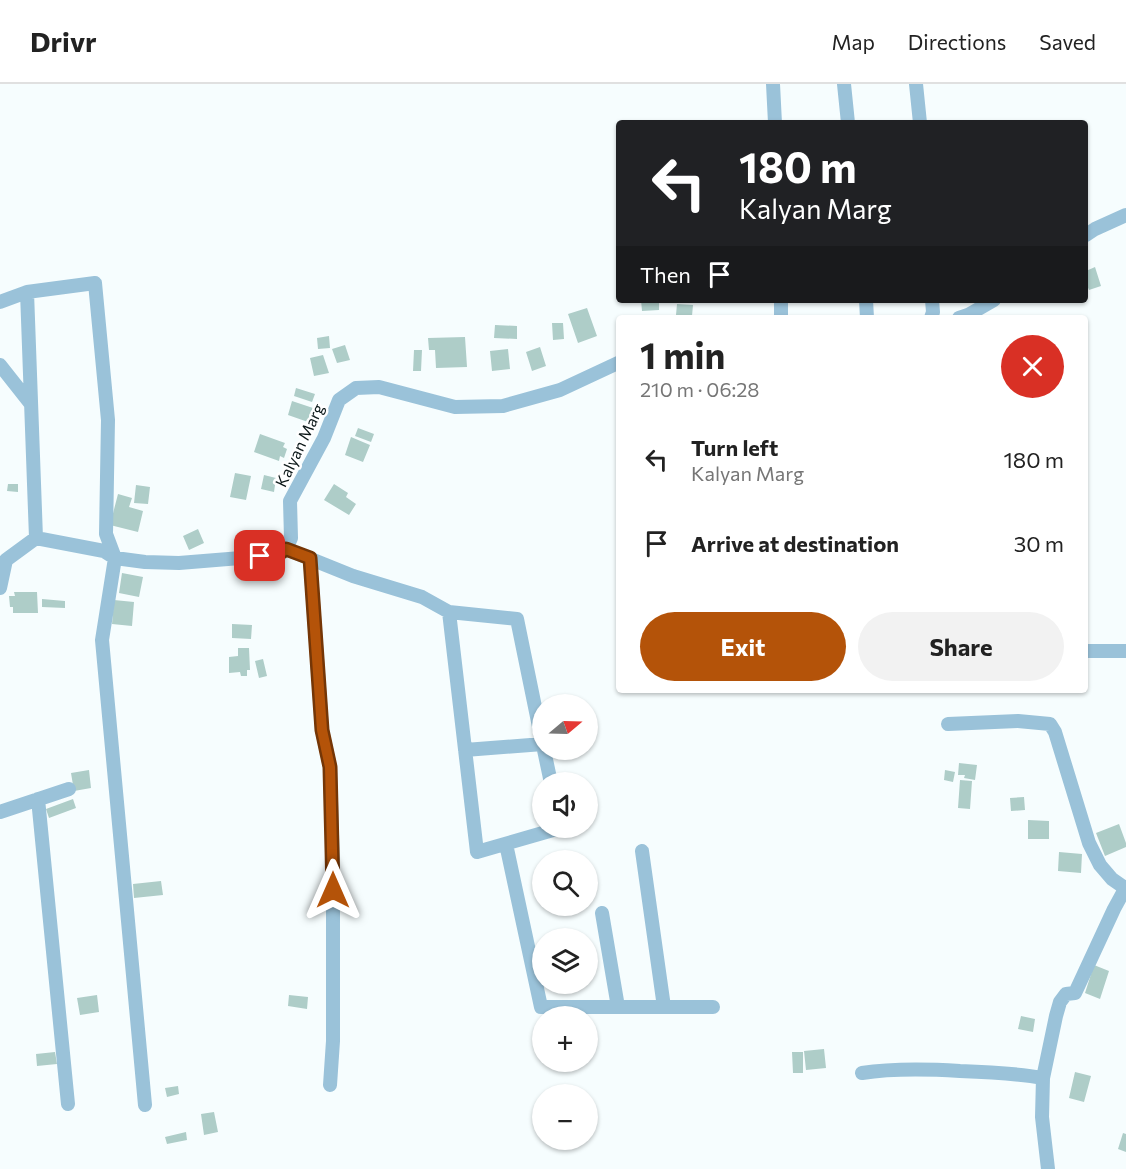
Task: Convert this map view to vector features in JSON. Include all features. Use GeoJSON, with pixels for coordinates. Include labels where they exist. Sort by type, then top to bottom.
{"type":"FeatureCollection","features":[{"type":"Feature","properties":{"kind":"street"},"geometry":{"type":"LineString","coordinates":[[773,84],[775,120]]}},
{"type":"Feature","properties":{"kind":"street"},"geometry":{"type":"LineString","coordinates":[[844,84],[848,120]]}},
{"type":"Feature","properties":{"kind":"street"},"geometry":{"type":"LineString","coordinates":[[916,84],[920,120]]}},
{"type":"Feature","properties":{"kind":"street"},"geometry":{"type":"LineString","coordinates":[[1088,234],[1126,215]]}},
{"type":"Feature","properties":{"kind":"street"},"geometry":{"type":"LineString","coordinates":[[0,302],[27,292],[95,283],[108,420],[106,534],[115,558],[102,640],[145,1105]]}},
{"type":"Feature","properties":{"kind":"street"},"geometry":{"type":"LineString","coordinates":[[27,292],[36,537]]}},
{"type":"Feature","properties":{"kind":"street"},"geometry":{"type":"LineString","coordinates":[[968,315],[989,303]]}},
{"type":"Feature","properties":{"kind":"street","name":"Kalyan Marg"},"geometry":{"type":"LineString","coordinates":[[286,549],[291,538],[290,501],[324,438],[339,400],[356,388],[379,387],[455,407],[503,406],[560,390],[616,364]]}},
{"type":"Feature","properties":{"kind":"street"},"geometry":{"type":"LineString","coordinates":[[0,365],[30,403]]}},
{"type":"Feature","properties":{"kind":"street"},"geometry":{"type":"LineString","coordinates":[[0,588],[6,560],[36,537],[104,551],[115,558],[145,562],[179,563],[277,555],[286,549],[353,576],[422,597],[449,612],[516,619],[532,695]]}},
{"type":"Feature","properties":{"kind":"street"},"geometry":{"type":"LineString","coordinates":[[310,558],[322,730],[330,767],[333,868],[333,1041],[330,1086]]}},
{"type":"Feature","properties":{"kind":"street"},"geometry":{"type":"LineString","coordinates":[[449,612],[477,852],[532,836]]}},
{"type":"Feature","properties":{"kind":"street"},"geometry":{"type":"LineString","coordinates":[[1088,651],[1126,651]]}},
{"type":"Feature","properties":{"kind":"street"},"geometry":{"type":"LineString","coordinates":[[948,724],[1018,721],[1050,724],[1055,732],[1089,843],[1100,865],[1112,879],[1125,887],[1075,993],[1066,994],[1060,1002],[1043,1078],[1042,1117],[1048,1169]]}},
{"type":"Feature","properties":{"kind":"street"},"geometry":{"type":"LineString","coordinates":[[465,750],[532,747]]}},
{"type":"Feature","properties":{"kind":"street"},"geometry":{"type":"LineString","coordinates":[[0,812],[69,789]]}},
{"type":"Feature","properties":{"kind":"street"},"geometry":{"type":"LineString","coordinates":[[38,799],[68,1104]]}},
{"type":"Feature","properties":{"kind":"street"},"geometry":{"type":"LineString","coordinates":[[506,843],[541,1007],[712,1007]]}},
{"type":"Feature","properties":{"kind":"street"},"geometry":{"type":"LineString","coordinates":[[642,851],[664,1007]]}},
{"type":"Feature","properties":{"kind":"street"},"geometry":{"type":"LineString","coordinates":[[602,913],[618,1007]]}},
{"type":"Feature","properties":{"kind":"street"},"geometry":{"type":"LineString","coordinates":[[862,1073],[927,1069],[1014,1073],[1043,1078]]}},
{"type":"Feature","properties":{"kind":"building"},"geometry":{"type":"Polygon","coordinates":[[[1095,267],[1101,286],[1089,290],[1088,270],[1095,267]]]}},
{"type":"Feature","properties":{"kind":"building"},"geometry":{"type":"Polygon","coordinates":[[[641,303],[659,303],[659,310],[642,311],[641,303]]]}},
{"type":"Feature","properties":{"kind":"building"},"geometry":{"type":"Polygon","coordinates":[[[677,304],[693,305],[692,315],[676,315],[677,304]]]}},
{"type":"Feature","properties":{"kind":"building"},"geometry":{"type":"Polygon","coordinates":[[[587,308],[597,336],[578,343],[568,314],[587,308]]]}},
{"type":"Feature","properties":{"kind":"building"},"geometry":{"type":"Polygon","coordinates":[[[552,323],[563,323],[564,339],[553,340],[552,323]]]}},
{"type":"Feature","properties":{"kind":"building"},"geometry":{"type":"Polygon","coordinates":[[[495,325],[517,326],[517,339],[494,338],[495,325]]]}},
{"type":"Feature","properties":{"kind":"building"},"geometry":{"type":"Polygon","coordinates":[[[329,336],[330,348],[318,349],[317,338],[329,336]]]}},
{"type":"Feature","properties":{"kind":"building"},"geometry":{"type":"Polygon","coordinates":[[[465,337],[467,367],[436,368],[435,350],[429,350],[428,338],[465,337]]]}},
{"type":"Feature","properties":{"kind":"building"},"geometry":{"type":"Polygon","coordinates":[[[345,345],[350,360],[337,363],[332,349],[345,345]]]}},
{"type":"Feature","properties":{"kind":"building"},"geometry":{"type":"Polygon","coordinates":[[[540,347],[546,366],[532,371],[526,352],[540,347]]]}},
{"type":"Feature","properties":{"kind":"building"},"geometry":{"type":"Polygon","coordinates":[[[508,349],[510,369],[492,371],[490,351],[508,349]]]}},
{"type":"Feature","properties":{"kind":"building"},"geometry":{"type":"Polygon","coordinates":[[[414,350],[422,350],[421,371],[413,371],[414,350]]]}},
{"type":"Feature","properties":{"kind":"building"},"geometry":{"type":"Polygon","coordinates":[[[323,355],[329,373],[314,376],[310,358],[323,355]]]}},
{"type":"Feature","properties":{"kind":"building"},"geometry":{"type":"Polygon","coordinates":[[[296,388],[315,394],[312,402],[294,396],[296,388]]]}},
{"type":"Feature","properties":{"kind":"building"},"geometry":{"type":"Polygon","coordinates":[[[292,401],[313,408],[308,422],[288,415],[292,401]]]}},
{"type":"Feature","properties":{"kind":"building"},"geometry":{"type":"Polygon","coordinates":[[[358,428],[374,434],[371,442],[355,436],[358,428]]]}},
{"type":"Feature","properties":{"kind":"building"},"geometry":{"type":"Polygon","coordinates":[[[260,434],[285,443],[283,447],[287,449],[284,458],[280,456],[279,461],[254,452],[260,434]]]}},
{"type":"Feature","properties":{"kind":"building"},"geometry":{"type":"Polygon","coordinates":[[[351,437],[370,445],[363,462],[345,455],[351,437]]]}},
{"type":"Feature","properties":{"kind":"building"},"geometry":{"type":"Polygon","coordinates":[[[235,473],[251,476],[246,500],[230,497],[235,473]]]}},
{"type":"Feature","properties":{"kind":"building"},"geometry":{"type":"Polygon","coordinates":[[[264,475],[276,478],[274,492],[261,489],[264,475]]]}},
{"type":"Feature","properties":{"kind":"building"},"geometry":{"type":"Polygon","coordinates":[[[8,484],[18,484],[18,492],[7,491],[8,484]]]}},
{"type":"Feature","properties":{"kind":"building"},"geometry":{"type":"Polygon","coordinates":[[[334,484],[348,493],[346,497],[356,504],[349,515],[324,500],[334,484]]]}},
{"type":"Feature","properties":{"kind":"building"},"geometry":{"type":"Polygon","coordinates":[[[136,485],[150,487],[148,504],[134,503],[136,485]]]}},
{"type":"Feature","properties":{"kind":"building"},"geometry":{"type":"Polygon","coordinates":[[[118,494],[132,498],[129,507],[143,511],[138,532],[110,525],[118,494]]]}},
{"type":"Feature","properties":{"kind":"building"},"geometry":{"type":"Polygon","coordinates":[[[198,529],[204,543],[189,550],[183,536],[198,529]]]}},
{"type":"Feature","properties":{"kind":"building"},"geometry":{"type":"Polygon","coordinates":[[[122,573],[143,577],[139,597],[119,593],[122,573]]]}},
{"type":"Feature","properties":{"kind":"building"},"geometry":{"type":"Polygon","coordinates":[[[14,592],[37,592],[38,613],[13,613],[9,596],[15,596],[14,592]]]}},
{"type":"Feature","properties":{"kind":"building"},"geometry":{"type":"Polygon","coordinates":[[[42,599],[65,601],[65,608],[42,607],[42,599]]]}},
{"type":"Feature","properties":{"kind":"building"},"geometry":{"type":"Polygon","coordinates":[[[114,600],[134,602],[132,626],[112,624],[114,600]]]}},
{"type":"Feature","properties":{"kind":"building"},"geometry":{"type":"Polygon","coordinates":[[[232,624],[252,625],[251,639],[232,638],[232,624]]]}},
{"type":"Feature","properties":{"kind":"building"},"geometry":{"type":"Polygon","coordinates":[[[238,648],[249,648],[250,670],[247,670],[247,676],[241,676],[240,672],[229,673],[229,657],[238,656],[238,648]]]}},
{"type":"Feature","properties":{"kind":"building"},"geometry":{"type":"Polygon","coordinates":[[[263,659],[267,676],[259,678],[255,661],[263,659]]]}},
{"type":"Feature","properties":{"kind":"building"},"geometry":{"type":"Polygon","coordinates":[[[959,763],[977,765],[975,780],[964,778],[965,775],[958,775],[959,763]]]}},
{"type":"Feature","properties":{"kind":"building"},"geometry":{"type":"Polygon","coordinates":[[[89,770],[91,788],[74,791],[71,773],[89,770]]]}},
{"type":"Feature","properties":{"kind":"building"},"geometry":{"type":"Polygon","coordinates":[[[945,770],[955,772],[953,782],[944,780],[945,770]]]}},
{"type":"Feature","properties":{"kind":"building"},"geometry":{"type":"Polygon","coordinates":[[[960,780],[972,781],[970,809],[958,808],[960,780]]]}},
{"type":"Feature","properties":{"kind":"building"},"geometry":{"type":"Polygon","coordinates":[[[1024,797],[1025,810],[1011,811],[1010,798],[1024,797]]]}},
{"type":"Feature","properties":{"kind":"building"},"geometry":{"type":"Polygon","coordinates":[[[73,799],[76,808],[49,818],[46,809],[73,799]]]}},
{"type":"Feature","properties":{"kind":"building"},"geometry":{"type":"Polygon","coordinates":[[[1028,820],[1049,821],[1049,839],[1028,839],[1028,820]]]}},
{"type":"Feature","properties":{"kind":"building"},"geometry":{"type":"Polygon","coordinates":[[[1119,824],[1126,847],[1105,856],[1096,833],[1119,824]]]}},
{"type":"Feature","properties":{"kind":"building"},"geometry":{"type":"Polygon","coordinates":[[[1059,852],[1082,854],[1081,873],[1058,871],[1059,852]]]}},
{"type":"Feature","properties":{"kind":"building"},"geometry":{"type":"Polygon","coordinates":[[[161,881],[163,895],[134,898],[133,884],[161,881]]]}},
{"type":"Feature","properties":{"kind":"building"},"geometry":{"type":"Polygon","coordinates":[[[1094,965],[1109,971],[1100,999],[1085,993],[1094,965]]]}},
{"type":"Feature","properties":{"kind":"building"},"geometry":{"type":"Polygon","coordinates":[[[97,995],[99,1012],[80,1015],[77,998],[97,995]]]}},
{"type":"Feature","properties":{"kind":"building"},"geometry":{"type":"Polygon","coordinates":[[[289,995],[308,997],[307,1009],[288,1006],[289,995]]]}},
{"type":"Feature","properties":{"kind":"building"},"geometry":{"type":"Polygon","coordinates":[[[1021,1016],[1035,1019],[1033,1032],[1018,1029],[1021,1016]]]}},
{"type":"Feature","properties":{"kind":"building"},"geometry":{"type":"Polygon","coordinates":[[[824,1049],[826,1068],[806,1070],[804,1051],[824,1049]]]}},
{"type":"Feature","properties":{"kind":"building"},"geometry":{"type":"Polygon","coordinates":[[[55,1052],[57,1064],[37,1066],[36,1054],[55,1052]]]}},
{"type":"Feature","properties":{"kind":"building"},"geometry":{"type":"Polygon","coordinates":[[[792,1052],[803,1052],[803,1073],[793,1073],[792,1052]]]}},
{"type":"Feature","properties":{"kind":"building"},"geometry":{"type":"Polygon","coordinates":[[[1075,1072],[1091,1076],[1084,1102],[1069,1098],[1075,1072]]]}},
{"type":"Feature","properties":{"kind":"building"},"geometry":{"type":"Polygon","coordinates":[[[178,1086],[179,1094],[167,1097],[165,1088],[178,1086]]]}},
{"type":"Feature","properties":{"kind":"building"},"geometry":{"type":"Polygon","coordinates":[[[214,1112],[218,1132],[204,1135],[201,1114],[214,1112]]]}},
{"type":"Feature","properties":{"kind":"building"},"geometry":{"type":"Polygon","coordinates":[[[186,1132],[187,1140],[167,1144],[165,1137],[186,1132]]]}},
{"type":"Feature","properties":{"kind":"building"},"geometry":{"type":"Polygon","coordinates":[[[1123,1133],[1126,1134],[1126,1152],[1118,1149],[1123,1133]]]}},
{"type":"Feature","properties":{"kind":"route"},"geometry":{"type":"LineString","coordinates":[[260,556],[277,555],[286,549],[310,558],[322,730],[330,767],[333,890]]}}]}
